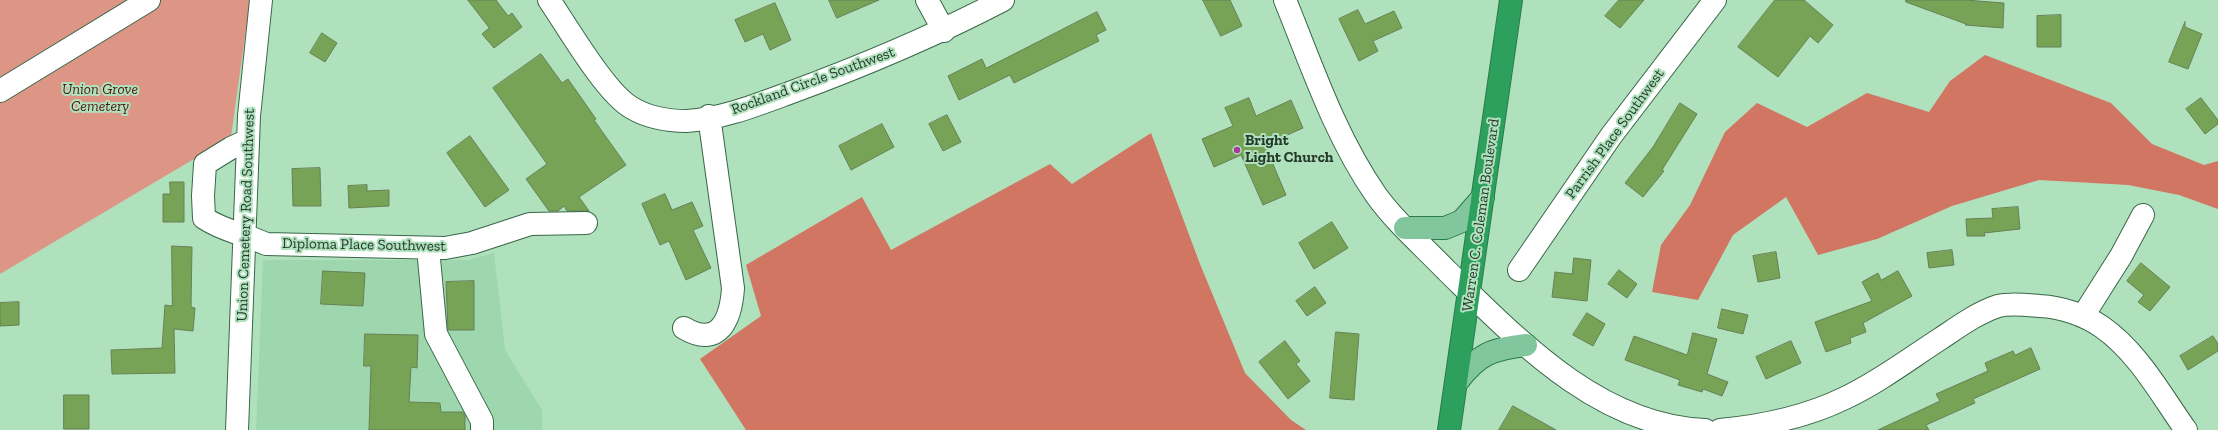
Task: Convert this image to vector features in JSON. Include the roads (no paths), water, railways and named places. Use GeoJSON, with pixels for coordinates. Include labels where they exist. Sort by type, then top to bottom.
{"type":"FeatureCollection","features":[{"type":"Feature","properties":{"kind":"highway","name":"Warren C. Coleman Boulevard"},"geometry":{"type":"LineString","coordinates":[[1449,430],[1470,293],[1511,0]]}},
{"type":"Feature","properties":{"kind":"main road"},"geometry":{"type":"LineString","coordinates":[[1405,228],[1445,228],[1451,226],[1462,221],[1483,197]]}},
{"type":"Feature","properties":{"kind":"main road"},"geometry":{"type":"LineString","coordinates":[[1456,382],[1468,366],[1489,352],[1526,345]]}},
{"type":"Feature","properties":{"kind":"street"},"geometry":{"type":"LineString","coordinates":[[0,91],[149,0]]}},
{"type":"Feature","properties":{"kind":"street","name":"Union Cemetery Road Southwest"},"geometry":{"type":"LineString","coordinates":[[237,430],[248,140],[261,0]]}},
{"type":"Feature","properties":{"kind":"street","name":"Rockland Circle Southwest"},"geometry":{"type":"LineString","coordinates":[[549,0],[607,84],[620,100],[631,108],[654,118],[688,121],[758,104],[852,70],[944,31],[1003,0]]}},
{"type":"Feature","properties":{"kind":"street"},"geometry":{"type":"LineString","coordinates":[[927,0],[944,31]]}},
{"type":"Feature","properties":{"kind":"street"},"geometry":{"type":"LineString","coordinates":[[1285,0],[1329,108],[1360,170],[1376,195],[1405,228],[1470,293],[1526,345],[1570,381],[1604,401],[1643,417],[1671,426],[1705,430]]}},
{"type":"Feature","properties":{"kind":"street","name":"Parrish Place Southwest"},"geometry":{"type":"LineString","coordinates":[[1519,270],[1611,136],[1715,0]]}},
{"type":"Feature","properties":{"kind":"street"},"geometry":{"type":"LineString","coordinates":[[684,328],[695,334],[704,335],[713,332],[722,327],[732,308],[733,288],[709,116]]}},
{"type":"Feature","properties":{"kind":"street","name":"Diploma Place Southwest"},"geometry":{"type":"LineString","coordinates":[[248,140],[205,164],[203,196],[204,218],[219,228],[245,234],[266,244],[445,248],[472,243],[530,224],[586,223]]}},
{"type":"Feature","properties":{"kind":"street"},"geometry":{"type":"LineString","coordinates":[[2083,316],[2121,256],[2143,214]]}},
{"type":"Feature","properties":{"kind":"street"},"geometry":{"type":"LineString","coordinates":[[428,248],[436,334],[482,421],[482,430]]}},
{"type":"Feature","properties":{"kind":"street"},"geometry":{"type":"LineString","coordinates":[[1720,430],[1756,426],[1802,415],[1846,398],[1894,370],[1970,319],[1998,306],[2009,304],[2051,307],[2083,316],[2102,327],[2137,361],[2186,430]]}},
{"type":"Feature","properties":{"kind":"place","name":"Bright Light Church"},"geometry":{"type":"Point","coordinates":[1237,150]}},
{"type":"Feature","properties":{"kind":"park label","name":"Union Grove Cemetery"},"geometry":{"type":"Point","coordinates":[100,98]}}]}
